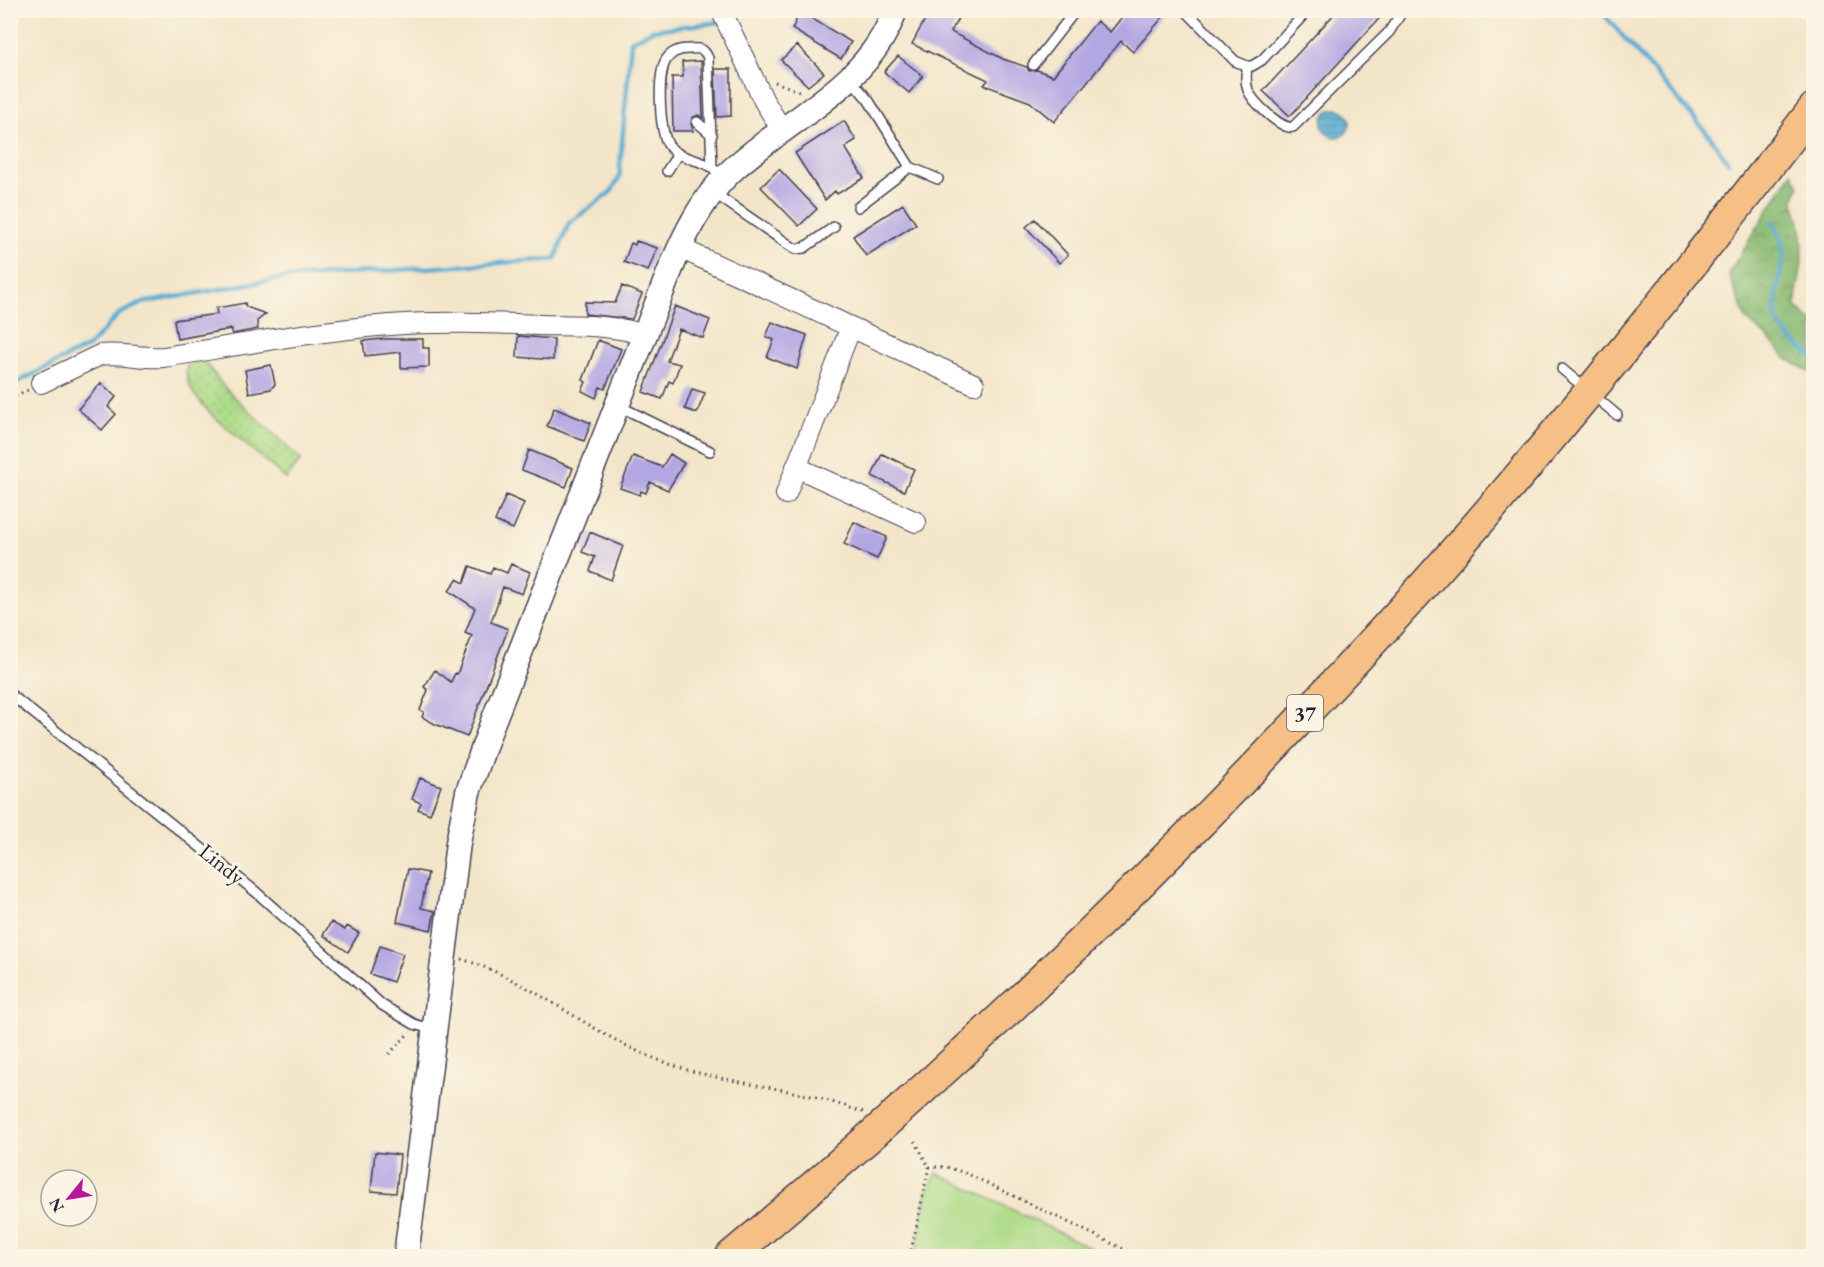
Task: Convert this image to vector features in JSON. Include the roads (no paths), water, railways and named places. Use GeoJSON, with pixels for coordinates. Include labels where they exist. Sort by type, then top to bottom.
{"type":"FeatureCollection","features":[{"type":"Feature","properties":{"kind":"main road","name":"37"},"geometry":{"type":"LineString","coordinates":[[732,1257],[961,1055],[1169,854],[1270,751],[1417,592],[1589,392],[1710,243],[1814,108]]}},
{"type":"Feature","properties":{"kind":"street"},"geometry":{"type":"LineString","coordinates":[[407,1248],[426,1028],[443,955],[458,843],[468,792],[476,766],[644,335],[680,248],[716,179],[850,78],[878,46],[895,10]]}},
{"type":"Feature","properties":{"kind":"street"},"geometry":{"type":"LineString","coordinates":[[724,16],[764,101],[782,130]]}},
{"type":"Feature","properties":{"kind":"street"},"geometry":{"type":"LineString","coordinates":[[680,248],[974,384]]}},
{"type":"Feature","properties":{"kind":"street"},"geometry":{"type":"LineString","coordinates":[[41,383],[100,355],[164,357],[297,336],[392,325],[461,323],[576,326],[628,330],[644,335]]}},
{"type":"Feature","properties":{"kind":"street"},"geometry":{"type":"LineString","coordinates":[[786,494],[851,327]]}},
{"type":"Feature","properties":{"kind":"street"},"geometry":{"type":"LineString","coordinates":[[796,467],[916,522]]}},
{"type":"Feature","properties":{"kind":"lane"},"geometry":{"type":"LineString","coordinates":[[1033,64],[1076,10]]}},
{"type":"Feature","properties":{"kind":"lane"},"geometry":{"type":"LineString","coordinates":[[1185,10],[1235,61],[1247,66],[1252,66],[1262,60],[1308,10]]}},
{"type":"Feature","properties":{"kind":"lane"},"geometry":{"type":"LineString","coordinates":[[1247,66],[1247,87],[1251,97],[1281,125],[1293,127],[1389,32],[1403,10]]}},
{"type":"Feature","properties":{"kind":"lane"},"geometry":{"type":"LineString","coordinates":[[716,179],[708,57],[699,48],[681,49],[666,59],[661,81],[661,113],[669,146],[716,179],[795,249],[804,248],[834,227]]}},
{"type":"Feature","properties":{"kind":"lane"},"geometry":{"type":"LineString","coordinates":[[850,78],[869,101],[910,167],[938,179]]}},
{"type":"Feature","properties":{"kind":"lane"},"geometry":{"type":"LineString","coordinates":[[698,122],[712,135]]}},
{"type":"Feature","properties":{"kind":"lane"},"geometry":{"type":"LineString","coordinates":[[667,171],[678,154]]}},
{"type":"Feature","properties":{"kind":"lane"},"geometry":{"type":"LineString","coordinates":[[858,207],[910,167]]}},
{"type":"Feature","properties":{"kind":"lane"},"geometry":{"type":"LineString","coordinates":[[1562,369],[1617,415]]}},
{"type":"Feature","properties":{"kind":"lane"},"geometry":{"type":"LineString","coordinates":[[617,405],[710,451]]}},
{"type":"Feature","properties":{"kind":"lane","name":"Lindy"},"geometry":{"type":"LineString","coordinates":[[10,694],[264,898],[382,1005],[426,1028]]}},
{"type":"Feature","properties":{"kind":"water"},"geometry":{"type":"Polygon","coordinates":[[[1336,109],[1346,113],[1350,123],[1346,133],[1336,137],[1326,133],[1322,123],[1326,113],[1336,109]]]}},
{"type":"Feature","properties":{"kind":"waterway"},"geometry":{"type":"LineString","coordinates":[[1600,10],[1709,135],[1728,162]]}},
{"type":"Feature","properties":{"kind":"waterway"},"geometry":{"type":"LineString","coordinates":[[10,386],[89,346],[119,314],[142,303],[283,278],[555,259],[569,223],[611,192],[619,178],[631,41],[653,30],[721,22]]}},
{"type":"Feature","properties":{"kind":"waterway"},"geometry":{"type":"LineString","coordinates":[[1772,221],[1778,230],[1783,247],[1775,305],[1776,317],[1787,334],[1814,358]]}}]}
